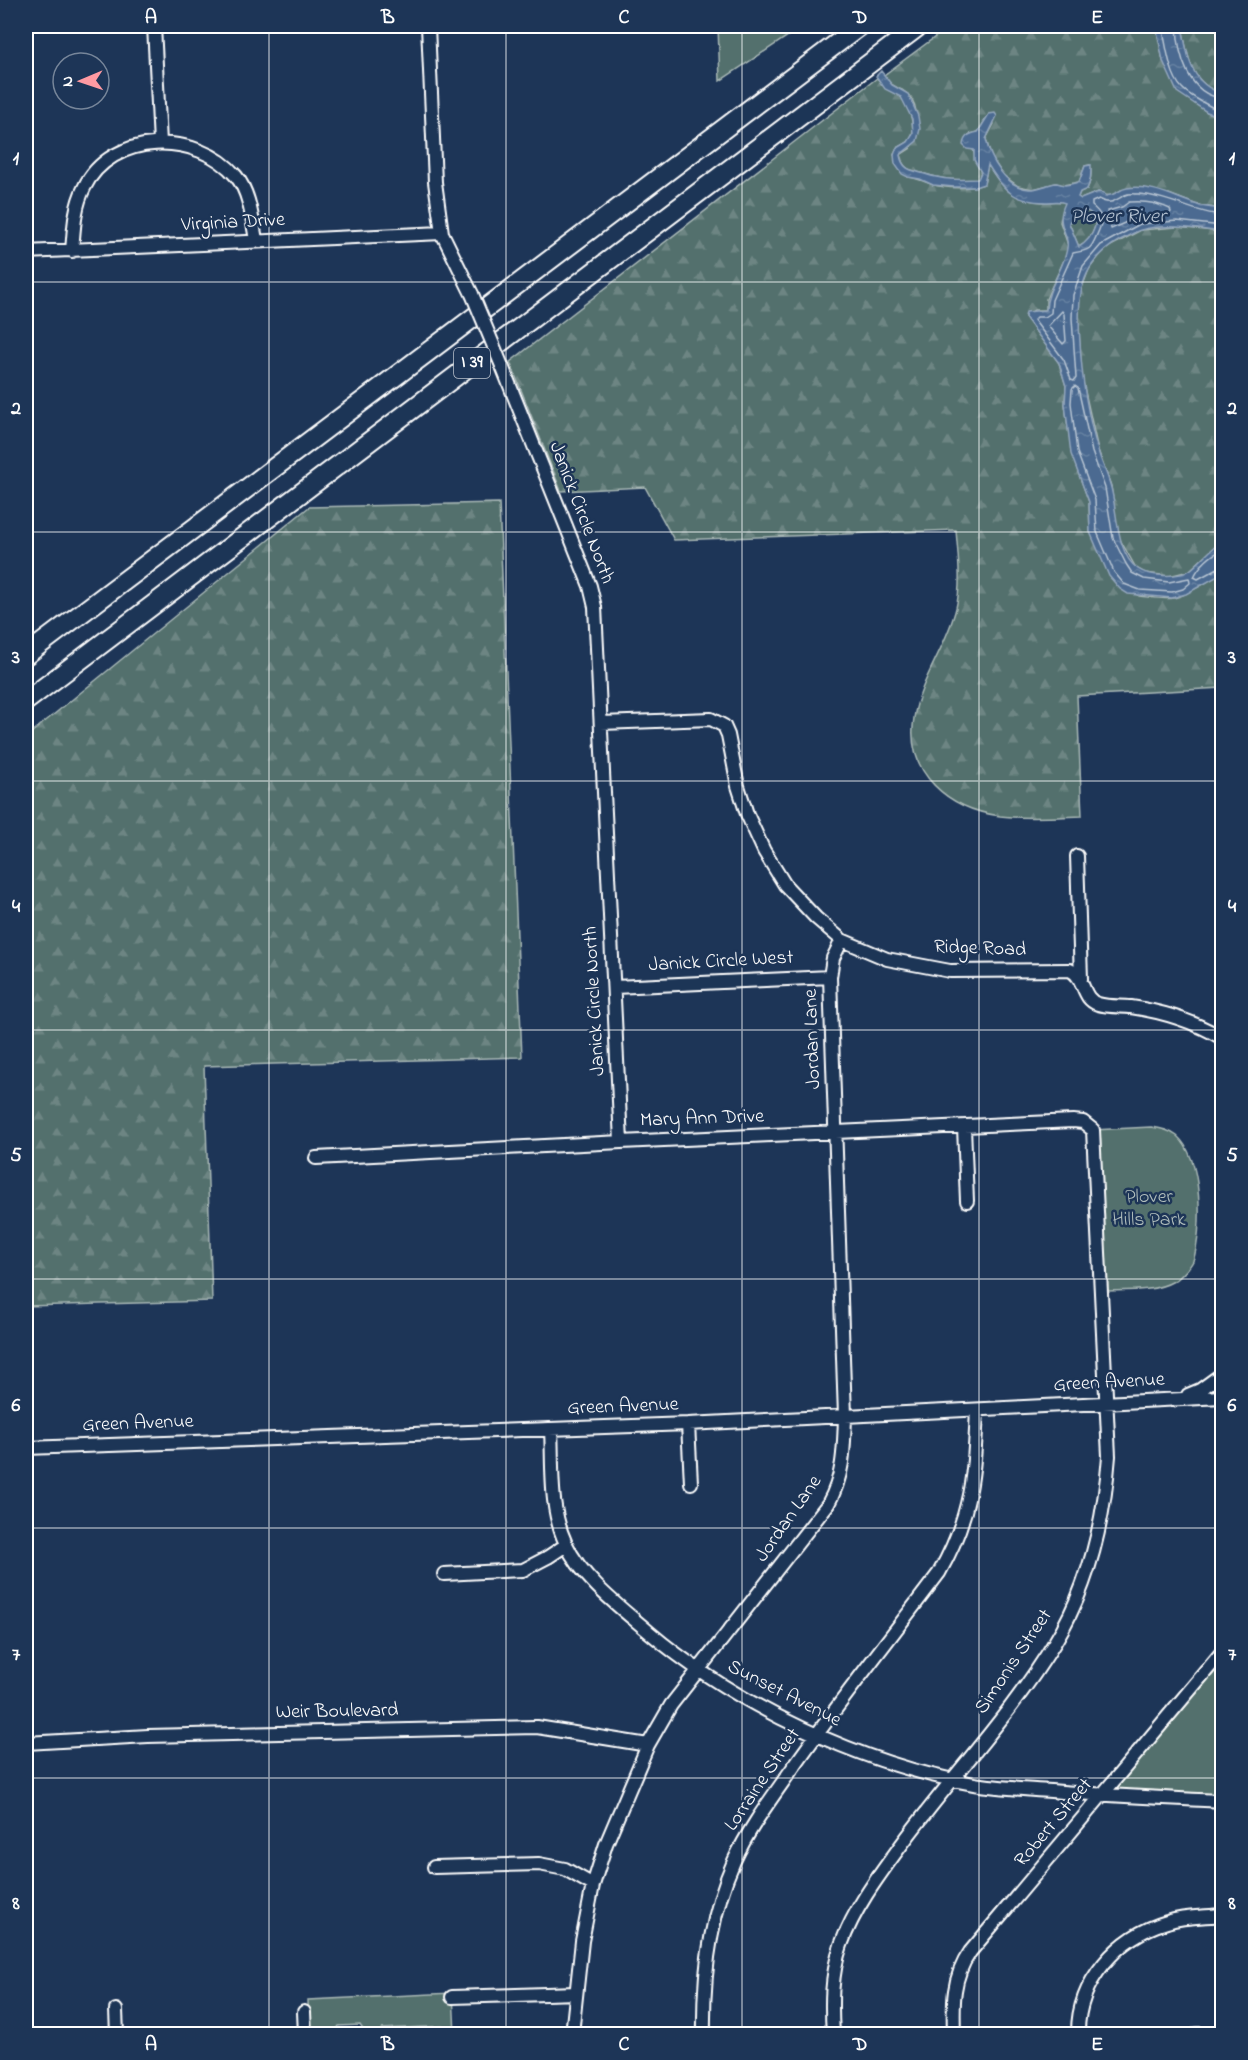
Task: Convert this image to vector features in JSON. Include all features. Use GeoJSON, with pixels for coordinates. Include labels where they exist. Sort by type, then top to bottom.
{"type":"FeatureCollection","features":[{"type":"Feature","properties":{"kind":"highway","name":"I 39"},"geometry":{"type":"LineString","coordinates":[[26,655],[860,26]]}},
{"type":"Feature","properties":{"kind":"highway","name":"I 39"},"geometry":{"type":"LineString","coordinates":[[26,701],[919,26]]}},
{"type":"Feature","properties":{"kind":"street"},"geometry":{"type":"LineString","coordinates":[[154,26],[160,143]]}},
{"type":"Feature","properties":{"kind":"street","name":"Janick Circle North"},"geometry":{"type":"LineString","coordinates":[[428,26],[435,182],[442,233],[472,294],[590,586],[597,628],[621,1142]]}},
{"type":"Feature","properties":{"kind":"street"},"geometry":{"type":"LineString","coordinates":[[72,250],[78,202],[94,172],[107,160],[123,152],[160,143],[190,147],[206,153],[224,164],[237,177],[248,199],[255,240]]}},
{"type":"Feature","properties":{"kind":"street","name":"Virginia Drive"},"geometry":{"type":"LineString","coordinates":[[26,252],[442,233]]}},
{"type":"Feature","properties":{"kind":"street","name":"Ridge Road"},"geometry":{"type":"LineString","coordinates":[[601,723],[711,719],[724,726],[728,735],[738,786],[747,814],[764,851],[785,885],[816,918],[842,940],[886,959],[929,968],[950,971],[1062,969],[1076,973],[1081,979]]}},
{"type":"Feature","properties":{"kind":"street"},"geometry":{"type":"LineString","coordinates":[[1077,856],[1081,979],[1087,995],[1097,1004],[1165,1013],[1200,1025],[1222,1038]]}},
{"type":"Feature","properties":{"kind":"street","name":"Jordan Lane"},"geometry":{"type":"LineString","coordinates":[[572,2034],[582,1941],[593,1885],[606,1845],[648,1745],[671,1705],[831,1499],[843,1465],[845,1416],[830,977],[833,958],[842,940]]}},
{"type":"Feature","properties":{"kind":"street","name":"Janick Circle West"},"geometry":{"type":"LineString","coordinates":[[614,987],[830,977]]}},
{"type":"Feature","properties":{"kind":"street","name":"Mary Ann Drive"},"geometry":{"type":"LineString","coordinates":[[316,1158],[1073,1121],[1089,1125]]}},
{"type":"Feature","properties":{"kind":"street","name":"Simonis Street"},"geometry":{"type":"LineString","coordinates":[[833,2034],[832,2001],[836,1963],[852,1919],[873,1884],[951,1779],[1000,1721],[1033,1676],[1056,1640],[1079,1595],[1091,1560],[1107,1489],[1109,1456],[1093,1130],[1089,1125]]}},
{"type":"Feature","properties":{"kind":"street"},"geometry":{"type":"LineString","coordinates":[[964,1127],[967,1201]]}},
{"type":"Feature","properties":{"kind":"street"},"geometry":{"type":"LineString","coordinates":[[1175,1399],[1200,1390],[1222,1374]]}},
{"type":"Feature","properties":{"kind":"street","name":"Green Avenue"},"geometry":{"type":"LineString","coordinates":[[26,1448],[688,1424],[1222,1397]]}},
{"type":"Feature","properties":{"kind":"street","name":"Lorraine Street"},"geometry":{"type":"LineString","coordinates":[[704,2034],[705,1978],[709,1949],[718,1910],[734,1862],[755,1822],[815,1736],[939,1573],[950,1554],[966,1514],[971,1494],[975,1468],[976,1410]]}},
{"type":"Feature","properties":{"kind":"street"},"geometry":{"type":"LineString","coordinates":[[688,1424],[691,1484]]}},
{"type":"Feature","properties":{"kind":"street","name":"Sunset Avenue"},"geometry":{"type":"LineString","coordinates":[[551,1429],[552,1493],[558,1526],[579,1566],[611,1600],[699,1671],[815,1736],[918,1771],[1001,1787],[1222,1801]]}},
{"type":"Feature","properties":{"kind":"street"},"geometry":{"type":"LineString","coordinates":[[444,1574],[523,1570],[566,1545]]}},
{"type":"Feature","properties":{"kind":"street","name":"Robert Street"},"geometry":{"type":"LineString","coordinates":[[954,2034],[954,1989],[967,1958],[1222,1652]]}},
{"type":"Feature","properties":{"kind":"street","name":"Weir Boulevard"},"geometry":{"type":"LineString","coordinates":[[26,1743],[148,1736],[537,1727],[648,1745]]}},
{"type":"Feature","properties":{"kind":"street"},"geometry":{"type":"LineString","coordinates":[[434,1867],[539,1864],[565,1869],[593,1885]]}},
{"type":"Feature","properties":{"kind":"street"},"geometry":{"type":"LineString","coordinates":[[1078,2034],[1081,2007],[1090,1985],[1103,1965],[1125,1943],[1168,1921],[1222,1915]]}},
{"type":"Feature","properties":{"kind":"street"},"geometry":{"type":"LineString","coordinates":[[452,1997],[576,1993]]}},
{"type":"Feature","properties":{"kind":"street"},"geometry":{"type":"LineString","coordinates":[[116,2010],[117,2034]]}},
{"type":"Feature","properties":{"kind":"street"},"geometry":{"type":"LineString","coordinates":[[304,2012],[305,2034]]}},
{"type":"Feature","properties":{"kind":"street"},"geometry":{"type":"LineString","coordinates":[[1197,2034],[1222,2034]]}},
{"type":"Feature","properties":{"kind":"green space"},"geometry":{"type":"Polygon","coordinates":[[[718,26],[803,26],[720,81],[718,26]]]}},
{"type":"Feature","properties":{"kind":"green space"},"geometry":{"type":"Polygon","coordinates":[[[950,26],[1156,26],[1163,61],[1194,103],[1222,118],[1222,209],[1197,205],[1169,194],[1121,190],[1110,195],[1098,192],[1081,199],[1078,197],[1080,192],[1087,189],[1090,180],[1090,165],[1085,166],[1079,182],[1063,185],[1056,183],[1033,189],[1018,186],[1003,175],[991,157],[986,139],[994,124],[989,114],[978,132],[970,134],[975,158],[981,172],[978,180],[945,179],[906,167],[900,155],[911,148],[916,124],[916,109],[909,95],[889,82],[884,75],[950,26]]]}},
{"type":"Feature","properties":{"kind":"green space"},"geometry":{"type":"Polygon","coordinates":[[[1182,26],[1222,26],[1222,93],[1211,89],[1197,76],[1188,57],[1182,26]]]}},
{"type":"Feature","properties":{"kind":"green space"},"geometry":{"type":"Polygon","coordinates":[[[877,78],[900,96],[909,111],[912,137],[896,149],[894,155],[908,177],[944,187],[972,187],[984,184],[988,164],[1003,186],[1016,196],[1033,201],[1066,203],[1060,222],[1068,245],[1066,256],[1046,299],[1046,310],[1034,310],[1025,317],[1059,363],[1066,386],[1065,404],[1069,435],[1077,469],[1089,502],[1090,532],[1139,596],[1165,599],[1177,597],[1191,591],[1222,571],[1222,688],[1077,696],[1082,816],[1041,818],[1000,816],[964,806],[948,797],[934,785],[916,756],[913,738],[917,704],[952,622],[958,599],[959,569],[956,530],[674,540],[645,487],[561,491],[510,362],[877,78]]]}},
{"type":"Feature","properties":{"kind":"green space"},"geometry":{"type":"Polygon","coordinates":[[[1085,210],[1091,213],[1095,223],[1092,234],[1079,247],[1069,223],[1075,214],[1085,210]]]}},
{"type":"Feature","properties":{"kind":"green space"},"geometry":{"type":"Polygon","coordinates":[[[1177,227],[1222,232],[1222,545],[1217,545],[1189,571],[1169,576],[1145,573],[1136,568],[1118,536],[1111,486],[1098,450],[1082,378],[1078,318],[1079,296],[1089,269],[1105,249],[1141,230],[1177,227]]]}},
{"type":"Feature","properties":{"kind":"green space"},"geometry":{"type":"Polygon","coordinates":[[[499,503],[522,1057],[204,1066],[212,1301],[26,1306],[26,737],[309,507],[499,503]]]}},
{"type":"Feature","properties":{"kind":"green space","name":"Plover Hills Park"},"geometry":{"type":"Polygon","coordinates":[[[1151,1127],[1171,1132],[1177,1136],[1186,1147],[1192,1161],[1196,1177],[1199,1214],[1193,1261],[1179,1277],[1166,1285],[1139,1290],[1101,1291],[1093,1130],[1151,1127]]]}},
{"type":"Feature","properties":{"kind":"green space"},"geometry":{"type":"Polygon","coordinates":[[[1222,1652],[1222,1801],[1102,1795],[1222,1652]]]}},
{"type":"Feature","properties":{"kind":"green space"},"geometry":{"type":"Polygon","coordinates":[[[453,1993],[455,2034],[449,2034],[448,2026],[382,2029],[382,2034],[366,2034],[360,2025],[339,2026],[334,2034],[309,2034],[308,2000],[453,1993]]]}},
{"type":"Feature","properties":{"kind":"water"},"geometry":{"type":"Polygon","coordinates":[[[1156,26],[1182,26],[1192,67],[1203,83],[1222,93],[1222,118],[1207,112],[1177,92],[1163,61],[1156,26]]]}},
{"type":"Feature","properties":{"kind":"water","name":"Plover River"},"geometry":{"type":"Polygon","coordinates":[[[881,71],[892,85],[908,94],[918,116],[920,129],[917,141],[900,155],[903,164],[912,170],[945,178],[978,179],[981,172],[974,160],[974,150],[967,149],[963,145],[964,139],[978,132],[989,114],[995,113],[997,116],[986,139],[988,147],[1000,171],[1013,184],[1032,189],[1056,183],[1065,185],[1079,182],[1085,166],[1091,165],[1087,189],[1080,192],[1078,197],[1081,199],[1098,192],[1106,196],[1136,187],[1162,192],[1198,205],[1222,209],[1222,232],[1160,227],[1141,230],[1120,240],[1106,250],[1088,271],[1080,297],[1079,311],[1082,370],[1088,410],[1099,454],[1113,494],[1118,530],[1125,552],[1131,562],[1143,572],[1172,575],[1190,570],[1217,545],[1222,545],[1222,571],[1218,576],[1186,594],[1172,598],[1128,594],[1120,589],[1109,576],[1090,532],[1089,502],[1071,454],[1065,404],[1066,386],[1059,363],[1025,317],[1026,312],[1046,310],[1049,294],[1063,264],[1067,242],[1061,218],[1065,203],[1026,200],[1018,197],[999,182],[988,165],[984,184],[975,187],[933,185],[902,174],[895,164],[894,155],[896,149],[908,142],[913,134],[912,119],[901,97],[885,89],[876,76],[881,71]],[[1085,210],[1079,212],[1069,223],[1079,247],[1092,234],[1095,223],[1091,213],[1085,210]]]}}]}
